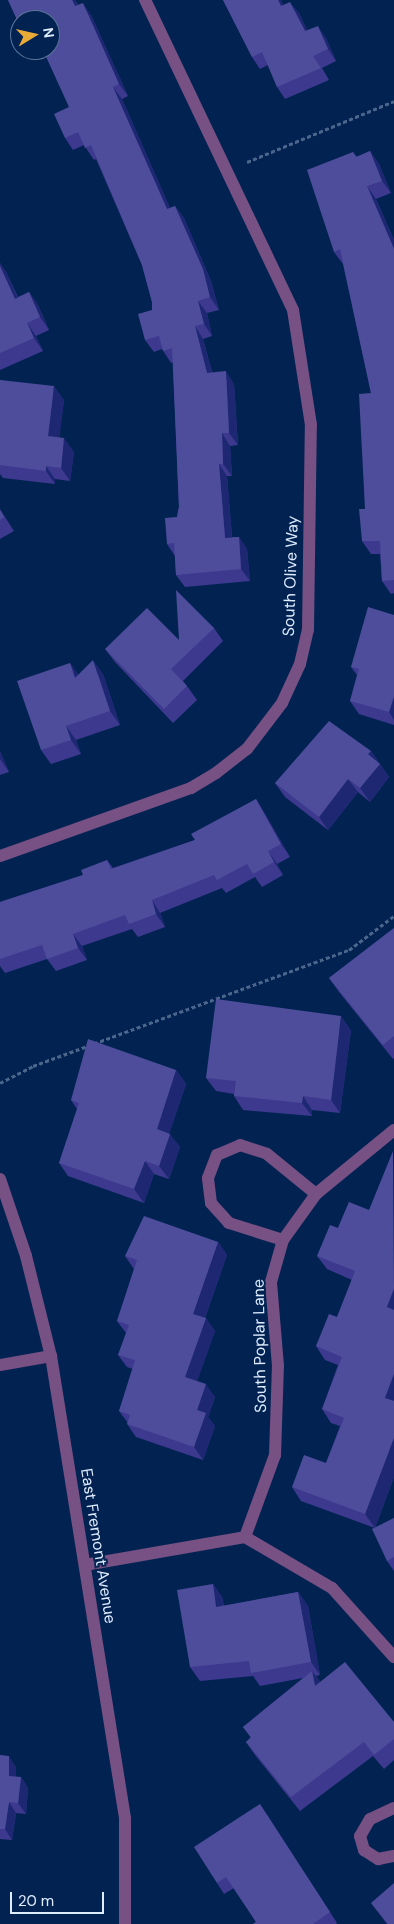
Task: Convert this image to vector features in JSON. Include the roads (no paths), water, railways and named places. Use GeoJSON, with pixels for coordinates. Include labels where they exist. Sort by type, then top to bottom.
{"type":"FeatureCollection","features":[{"type":"Feature","properties":{"kind":"street","name":"South Olive Way"},"geometry":{"type":"LineString","coordinates":[[0,856],[191,788],[216,773],[247,749],[265,728],[300,664],[308,630],[311,425],[293,310],[145,0]]}},
{"type":"Feature","properties":{"kind":"street","name":"South Poplar Lane"},"geometry":{"type":"LineString","coordinates":[[245,1537],[275,1455],[278,1366],[271,1282],[282,1240],[316,1194],[394,1130]]}},
{"type":"Feature","properties":{"kind":"street"},"geometry":{"type":"LineString","coordinates":[[282,1240],[228,1223],[211,1203],[208,1178],[217,1155],[240,1145],[267,1154],[316,1194]]}},
{"type":"Feature","properties":{"kind":"street","name":"East Fremont Avenue"},"geometry":{"type":"LineString","coordinates":[[0,1179],[26,1256],[51,1356],[125,1819],[125,1924]]}},
{"type":"Feature","properties":{"kind":"street"},"geometry":{"type":"LineString","coordinates":[[0,1365],[51,1356]]}},
{"type":"Feature","properties":{"kind":"street"},"geometry":{"type":"LineString","coordinates":[[85,1565],[245,1537],[332,1588],[394,1656]]}},
{"type":"Feature","properties":{"kind":"street"},"geometry":{"type":"LineString","coordinates":[[394,1808],[370,1820],[360,1836],[364,1850],[378,1859],[394,1856]]}}]}
